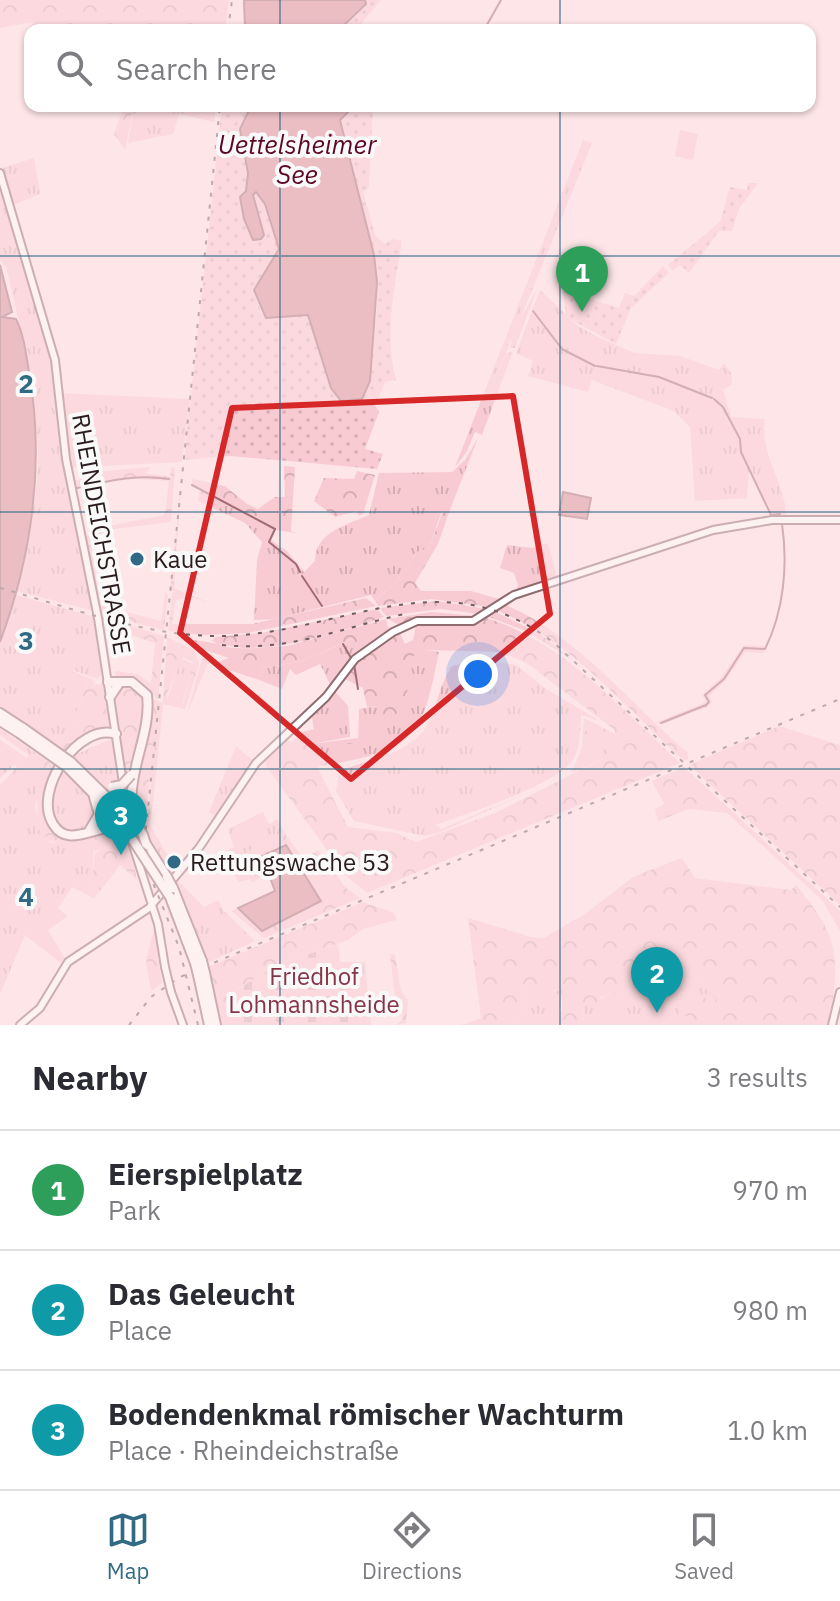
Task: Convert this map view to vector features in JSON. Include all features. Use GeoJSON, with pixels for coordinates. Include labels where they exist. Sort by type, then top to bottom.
{"type":"FeatureCollection","features":[{"type":"Feature","properties":{"kind":"highway"},"geometry":{"type":"LineString","coordinates":[[108,682],[127,681],[139,685],[147,695],[130,800],[144,839],[167,877],[198,962],[216,1025]]}},
{"type":"Feature","properties":{"kind":"highway"},"geometry":{"type":"LineString","coordinates":[[108,682],[138,687],[146,710]]}},
{"type":"Feature","properties":{"kind":"highway"},"geometry":{"type":"LineString","coordinates":[[110,697],[118,685]]}},
{"type":"Feature","properties":{"kind":"highway"},"geometry":{"type":"LineString","coordinates":[[0,713],[69,765],[121,826]]}},
{"type":"Feature","properties":{"kind":"highway"},"geometry":{"type":"LineString","coordinates":[[114,720],[106,732],[66,757],[55,773],[48,805],[51,822],[58,831],[73,836],[109,826],[121,826],[144,839]]}},
{"type":"Feature","properties":{"kind":"highway"},"geometry":{"type":"LineString","coordinates":[[0,721],[90,778],[112,787],[122,785],[136,765]]}},
{"type":"Feature","properties":{"kind":"highway"},"geometry":{"type":"LineString","coordinates":[[106,732],[116,734]]}},
{"type":"Feature","properties":{"kind":"highway"},"geometry":{"type":"LineString","coordinates":[[81,745],[116,734]]}},
{"type":"Feature","properties":{"kind":"highway"},"geometry":{"type":"LineString","coordinates":[[79,777],[99,810],[95,824],[84,834]]}},
{"type":"Feature","properties":{"kind":"highway"},"geometry":{"type":"LineString","coordinates":[[90,778],[120,810],[171,892]]}},
{"type":"Feature","properties":{"kind":"highway"},"geometry":{"type":"LineString","coordinates":[[209,1008],[209,1025]]}},
{"type":"Feature","properties":{"kind":"main road","name":"RHEINDEICHSTRASSE"},"geometry":{"type":"LineString","coordinates":[[0,173],[55,360],[66,459],[108,682],[131,842],[156,917],[171,992],[183,1025]]}},
{"type":"Feature","properties":{"kind":"main road"},"geometry":{"type":"LineString","coordinates":[[20,1025],[40,1008],[68,962],[152,904],[199,848],[256,763],[326,697],[355,659],[393,632],[417,621],[473,621],[503,600],[713,530],[772,520],[840,520]]}},
{"type":"Feature","properties":{"kind":"main road"},"geometry":{"type":"LineString","coordinates":[[143,913],[156,917]]}},
{"type":"Feature","properties":{"kind":"main road"},"geometry":{"type":"LineString","coordinates":[[832,1025],[840,992]]}},
{"type":"Feature","properties":{"kind":"highlighted area"},"geometry":{"type":"Polygon","coordinates":[[[513,396],[550,614],[351,779],[180,633],[232,408],[513,396]]]}},
{"type":"Feature","properties":{"kind":"green space"},"geometry":{"type":"Polygon","coordinates":[[[0,0],[229,0],[226,24],[33,22],[0,28],[0,0]]]}},
{"type":"Feature","properties":{"kind":"green space"},"geometry":{"type":"Polygon","coordinates":[[[365,0],[381,0],[361,24],[346,24],[362,9],[365,0]]]}},
{"type":"Feature","properties":{"kind":"green space"},"geometry":{"type":"Polygon","coordinates":[[[122,112],[133,112],[125,150],[114,134],[122,112]]]}},
{"type":"Feature","properties":{"kind":"green space"},"geometry":{"type":"Polygon","coordinates":[[[133,112],[215,112],[214,122],[179,114],[173,134],[128,143],[133,112]]]}},
{"type":"Feature","properties":{"kind":"green space"},"geometry":{"type":"Polygon","coordinates":[[[221,112],[248,112],[240,130],[248,174],[248,183],[240,197],[244,219],[253,240],[261,239],[264,235],[253,195],[256,191],[265,204],[279,249],[261,288],[259,304],[262,313],[275,318],[308,315],[331,388],[374,330],[377,307],[374,255],[340,120],[348,112],[373,112],[369,187],[363,192],[375,235],[385,244],[392,239],[401,241],[390,330],[396,380],[385,382],[375,405],[379,412],[365,449],[383,454],[377,469],[230,456],[184,460],[221,112]]]}},
{"type":"Feature","properties":{"kind":"green space"},"geometry":{"type":"Polygon","coordinates":[[[680,130],[698,134],[693,160],[675,156],[680,130]]]}},
{"type":"Feature","properties":{"kind":"green space"},"geometry":{"type":"Polygon","coordinates":[[[583,140],[592,143],[519,322],[537,289],[515,348],[510,348],[513,335],[496,378],[506,354],[513,351],[482,435],[475,432],[466,453],[455,467],[583,140]]]}},
{"type":"Feature","properties":{"kind":"green space"},"geometry":{"type":"Polygon","coordinates":[[[34,158],[40,194],[13,205],[2,168],[34,158]]]}},
{"type":"Feature","properties":{"kind":"green space"},"geometry":{"type":"Polygon","coordinates":[[[748,183],[758,183],[739,209],[732,231],[719,231],[689,273],[680,265],[673,271],[668,265],[720,222],[730,187],[747,190],[748,183]]]}},
{"type":"Feature","properties":{"kind":"green space"},"geometry":{"type":"Polygon","coordinates":[[[0,185],[31,285],[58,393],[190,399],[182,462],[64,468],[94,611],[17,591],[34,507],[38,456],[27,361],[6,267],[0,260],[0,185]]]}},
{"type":"Feature","properties":{"kind":"green space"},"geometry":{"type":"Polygon","coordinates":[[[663,266],[669,273],[631,308],[616,344],[566,317],[563,291],[619,308],[625,293],[634,296],[663,266]]]}},
{"type":"Feature","properties":{"kind":"green space"},"geometry":{"type":"Polygon","coordinates":[[[540,290],[577,325],[634,353],[680,356],[719,370],[724,363],[731,373],[732,384],[723,390],[731,417],[765,419],[766,445],[782,492],[786,515],[771,516],[749,469],[747,498],[695,501],[690,427],[674,411],[592,380],[588,392],[528,376],[533,361],[516,353],[540,290]]]}},
{"type":"Feature","properties":{"kind":"green space"},"geometry":{"type":"Polygon","coordinates":[[[478,438],[448,515],[443,511],[441,513],[429,548],[417,552],[397,581],[375,601],[371,595],[274,619],[254,620],[257,560],[262,542],[245,523],[198,501],[200,489],[276,530],[271,540],[287,551],[304,572],[315,561],[316,551],[326,536],[369,515],[379,473],[452,472],[465,460],[478,438]]]}},
{"type":"Feature","properties":{"kind":"green space"},"geometry":{"type":"Polygon","coordinates":[[[284,466],[295,467],[291,531],[296,533],[276,530],[191,485],[193,479],[225,486],[258,509],[275,497],[285,497],[284,466]]]}},
{"type":"Feature","properties":{"kind":"green space"},"geometry":{"type":"Polygon","coordinates":[[[151,467],[145,473],[170,477],[171,467],[175,468],[171,522],[106,530],[91,542],[100,605],[161,621],[165,593],[168,595],[164,630],[100,614],[84,538],[98,528],[165,515],[169,481],[124,478],[78,489],[74,481],[80,480],[82,473],[151,467]]]}},
{"type":"Feature","properties":{"kind":"green space"},"geometry":{"type":"Polygon","coordinates":[[[357,471],[375,475],[363,514],[359,516],[357,511],[335,517],[314,501],[324,478],[354,479],[357,471]]]}},
{"type":"Feature","properties":{"kind":"green space"},"geometry":{"type":"Polygon","coordinates":[[[181,484],[174,588],[209,603],[193,597],[176,600],[172,624],[252,624],[366,598],[376,606],[248,633],[205,635],[168,631],[172,593],[175,592],[170,590],[181,484]]]}},
{"type":"Feature","properties":{"kind":"green space"},"geometry":{"type":"Polygon","coordinates":[[[443,511],[448,515],[438,544],[415,583],[421,591],[471,591],[499,599],[489,607],[431,599],[378,606],[375,601],[397,581],[417,552],[429,548],[443,511]]]}},
{"type":"Feature","properties":{"kind":"green space"},"geometry":{"type":"Polygon","coordinates":[[[548,543],[557,577],[516,592],[518,585],[514,573],[500,568],[507,545],[533,548],[548,543]]]}},
{"type":"Feature","properties":{"kind":"green space"},"geometry":{"type":"Polygon","coordinates":[[[16,595],[94,617],[103,673],[97,679],[70,669],[88,680],[71,728],[59,747],[0,707],[0,642],[16,595]]]}},
{"type":"Feature","properties":{"kind":"green space"},"geometry":{"type":"Polygon","coordinates":[[[437,601],[487,609],[480,614],[441,609],[386,616],[380,608],[437,601]]]}},
{"type":"Feature","properties":{"kind":"green space"},"geometry":{"type":"Polygon","coordinates":[[[501,603],[528,616],[578,650],[688,753],[688,759],[684,761],[571,655],[520,621],[493,609],[501,603]]]}},
{"type":"Feature","properties":{"kind":"green space"},"geometry":{"type":"Polygon","coordinates":[[[377,609],[384,617],[297,642],[248,648],[227,647],[212,641],[215,637],[261,633],[377,609]]]}},
{"type":"Feature","properties":{"kind":"green space"},"geometry":{"type":"Polygon","coordinates":[[[491,610],[539,633],[574,661],[526,631],[484,615],[491,610]]]}},
{"type":"Feature","properties":{"kind":"green space"},"geometry":{"type":"Polygon","coordinates":[[[431,612],[478,616],[472,620],[417,619],[401,626],[388,619],[431,612]]]}},
{"type":"Feature","properties":{"kind":"green space"},"geometry":{"type":"Polygon","coordinates":[[[100,617],[164,636],[158,700],[140,681],[116,676],[115,671],[138,674],[151,684],[155,643],[105,627],[100,617]]]}},
{"type":"Feature","properties":{"kind":"green space"},"geometry":{"type":"Polygon","coordinates":[[[483,617],[539,642],[564,659],[589,678],[680,763],[367,893],[346,876],[266,766],[265,758],[284,739],[292,742],[302,732],[314,729],[318,743],[358,738],[358,743],[319,747],[328,765],[319,766],[319,771],[348,827],[396,833],[416,842],[495,813],[610,755],[583,728],[584,718],[615,734],[615,730],[528,664],[502,652],[428,650],[414,655],[406,698],[391,724],[376,726],[378,706],[367,707],[363,688],[343,678],[362,656],[399,631],[405,644],[413,640],[416,624],[467,624],[483,617]]]}},
{"type":"Feature","properties":{"kind":"green space"},"geometry":{"type":"Polygon","coordinates":[[[386,619],[390,633],[361,653],[351,639],[303,661],[263,668],[259,680],[208,663],[188,711],[202,658],[218,662],[229,658],[176,637],[243,648],[287,646],[386,619]]]}},
{"type":"Feature","properties":{"kind":"green space"},"geometry":{"type":"Polygon","coordinates":[[[167,637],[194,650],[199,665],[185,709],[163,704],[156,776],[150,777],[144,832],[133,795],[149,698],[163,703],[167,637]],[[183,657],[167,699],[183,704],[193,662],[183,657]]]}},
{"type":"Feature","properties":{"kind":"green space"},"geometry":{"type":"Polygon","coordinates":[[[352,639],[361,653],[332,688],[320,664],[296,675],[290,669],[282,689],[259,680],[263,668],[303,661],[352,639]]]}},
{"type":"Feature","properties":{"kind":"green space"},"geometry":{"type":"Polygon","coordinates":[[[744,645],[764,646],[765,653],[745,652],[725,681],[709,696],[712,702],[707,707],[660,725],[657,722],[706,702],[702,695],[720,679],[744,645]]]}},
{"type":"Feature","properties":{"kind":"green space"},"geometry":{"type":"Polygon","coordinates":[[[428,650],[439,652],[433,681],[420,722],[410,735],[398,745],[381,752],[328,765],[319,746],[358,743],[359,709],[378,706],[379,715],[406,698],[413,655],[428,650]]]}},
{"type":"Feature","properties":{"kind":"green space"},"geometry":{"type":"Polygon","coordinates":[[[181,658],[193,664],[182,705],[167,700],[181,658]]]}},
{"type":"Feature","properties":{"kind":"green space"},"geometry":{"type":"Polygon","coordinates":[[[484,659],[516,665],[546,689],[600,721],[581,715],[576,753],[566,768],[532,788],[435,825],[441,829],[529,792],[438,833],[424,836],[354,821],[336,791],[339,772],[405,747],[426,727],[452,666],[484,659]]]}},
{"type":"Feature","properties":{"kind":"green space"},"geometry":{"type":"Polygon","coordinates":[[[69,670],[92,679],[95,685],[103,683],[109,728],[67,753],[59,747],[71,728],[88,681],[69,670]]]}},
{"type":"Feature","properties":{"kind":"green space"},"geometry":{"type":"Polygon","coordinates":[[[123,685],[141,693],[144,713],[139,749],[126,779],[115,705],[115,693],[123,685]]]}},
{"type":"Feature","properties":{"kind":"green space"},"geometry":{"type":"Polygon","coordinates":[[[334,690],[348,706],[350,737],[316,743],[311,711],[334,690]]]}},
{"type":"Feature","properties":{"kind":"green space"},"geometry":{"type":"Polygon","coordinates":[[[779,726],[840,745],[840,905],[689,765],[779,726]]]}},
{"type":"Feature","properties":{"kind":"green space"},"geometry":{"type":"Polygon","coordinates":[[[583,728],[611,755],[571,773],[582,748],[583,728]]]}},
{"type":"Feature","properties":{"kind":"green space"},"geometry":{"type":"Polygon","coordinates":[[[0,729],[46,760],[35,808],[51,843],[94,845],[92,880],[104,886],[94,898],[72,887],[58,908],[68,916],[48,930],[66,960],[61,963],[25,935],[0,994],[0,785],[17,767],[15,764],[0,778],[0,740],[27,758],[29,755],[0,735],[0,729]]]}},
{"type":"Feature","properties":{"kind":"green space"},"geometry":{"type":"Polygon","coordinates":[[[112,741],[121,804],[72,756],[112,741]]]}},
{"type":"Feature","properties":{"kind":"green space"},"geometry":{"type":"Polygon","coordinates":[[[236,746],[254,762],[216,817],[209,812],[236,746]]]}},
{"type":"Feature","properties":{"kind":"green space"},"geometry":{"type":"Polygon","coordinates":[[[46,760],[56,767],[44,802],[46,825],[69,839],[78,840],[100,833],[123,832],[129,840],[137,880],[120,865],[104,886],[92,880],[95,853],[103,849],[95,851],[93,846],[63,846],[51,841],[38,829],[37,789],[46,760]]]}},
{"type":"Feature","properties":{"kind":"green space"},"geometry":{"type":"Polygon","coordinates":[[[684,767],[840,911],[840,931],[823,901],[727,813],[689,809],[658,821],[655,809],[664,804],[652,781],[684,767]]]}},
{"type":"Feature","properties":{"kind":"green space"},"geometry":{"type":"Polygon","coordinates":[[[62,771],[99,802],[121,827],[82,840],[65,837],[46,825],[48,783],[58,780],[62,771]]]}},
{"type":"Feature","properties":{"kind":"green space"},"geometry":{"type":"Polygon","coordinates":[[[152,776],[156,776],[150,825],[176,870],[172,875],[146,835],[152,776]]]}},
{"type":"Feature","properties":{"kind":"green space"},"geometry":{"type":"Polygon","coordinates":[[[263,812],[269,824],[278,819],[285,834],[243,854],[242,865],[250,879],[239,882],[231,869],[223,871],[214,857],[234,847],[228,829],[263,812]]]}},
{"type":"Feature","properties":{"kind":"green space"},"geometry":{"type":"Polygon","coordinates":[[[285,834],[304,859],[318,850],[345,887],[360,898],[264,938],[231,911],[238,908],[262,931],[321,901],[254,860],[264,870],[261,877],[252,882],[242,865],[243,854],[285,834]]]}},
{"type":"Feature","properties":{"kind":"green space"},"geometry":{"type":"Polygon","coordinates":[[[682,858],[695,878],[791,890],[796,885],[821,919],[833,949],[835,982],[829,1025],[706,1025],[678,1013],[682,992],[718,1001],[693,976],[663,969],[649,983],[600,997],[595,1006],[584,1006],[583,1025],[551,1025],[562,1011],[562,989],[550,991],[552,981],[565,977],[528,987],[518,1025],[461,1025],[481,1018],[468,918],[544,938],[585,914],[633,877],[682,858]]]}},
{"type":"Feature","properties":{"kind":"green space"},"geometry":{"type":"Polygon","coordinates":[[[176,879],[204,907],[218,900],[224,911],[255,941],[209,962],[176,879]]]}},
{"type":"Feature","properties":{"kind":"green space"},"geometry":{"type":"Polygon","coordinates":[[[363,902],[394,913],[396,920],[363,929],[348,940],[283,963],[229,993],[239,1025],[220,1025],[208,967],[363,902]]]}},
{"type":"Feature","properties":{"kind":"green space"},"geometry":{"type":"Polygon","coordinates":[[[154,929],[162,983],[151,991],[146,962],[154,929]]]}},
{"type":"Feature","properties":{"kind":"green space","name":"Friedhof Lohmannsheide"},"geometry":{"type":"Polygon","coordinates":[[[338,944],[340,962],[365,962],[371,1025],[239,1025],[228,994],[283,963],[338,944]]]}},
{"type":"Feature","properties":{"kind":"green space"},"geometry":{"type":"Polygon","coordinates":[[[390,954],[395,955],[401,991],[408,1000],[406,1023],[396,1025],[402,1020],[403,999],[395,998],[390,954]]]}},
{"type":"Feature","properties":{"kind":"green space"},"geometry":{"type":"Polygon","coordinates":[[[662,969],[693,976],[720,1002],[682,992],[706,1025],[583,1025],[584,1006],[610,994],[649,986],[662,969]]]}},
{"type":"Feature","properties":{"kind":"green space"},"geometry":{"type":"Polygon","coordinates":[[[558,976],[566,977],[552,987],[555,992],[561,988],[562,991],[559,1019],[551,1025],[518,1025],[528,987],[558,976]]]}},
{"type":"Feature","properties":{"kind":"water"},"geometry":{"type":"Polygon","coordinates":[[[244,0],[365,0],[366,4],[345,24],[245,24],[244,0]]]}},
{"type":"Feature","properties":{"kind":"water","name":"Uettelsheimer See"},"geometry":{"type":"Polygon","coordinates":[[[248,112],[348,112],[340,120],[374,255],[377,282],[370,381],[362,399],[341,401],[331,388],[308,315],[266,318],[254,290],[279,249],[265,204],[256,192],[253,195],[264,235],[261,239],[253,240],[244,219],[240,197],[246,191],[248,173],[240,129],[248,112]]]}},
{"type":"Feature","properties":{"kind":"water"},"geometry":{"type":"Polygon","coordinates":[[[0,265],[12,312],[2,317],[16,319],[23,338],[36,440],[27,543],[0,642],[0,265]]]}},
{"type":"Feature","properties":{"kind":"water"},"geometry":{"type":"Polygon","coordinates":[[[563,492],[591,498],[587,519],[559,515],[563,492]]]}},
{"type":"Feature","properties":{"kind":"water"},"geometry":{"type":"Polygon","coordinates":[[[286,845],[321,901],[262,931],[238,908],[275,891],[269,875],[254,860],[286,845]]]}},
{"type":"Feature","properties":{"kind":"waterway"},"geometry":{"type":"LineString","coordinates":[[487,24],[501,0]]}},
{"type":"Feature","properties":{"kind":"waterway"},"geometry":{"type":"LineString","coordinates":[[533,311],[562,349],[595,366]]}},
{"type":"Feature","properties":{"kind":"waterway"},"geometry":{"type":"LineString","coordinates":[[597,366],[659,377],[712,398]]}},
{"type":"Feature","properties":{"kind":"waterway"},"geometry":{"type":"LineString","coordinates":[[714,399],[723,407],[740,439],[741,452],[771,515],[780,514]]}},
{"type":"Feature","properties":{"kind":"waterway"},"geometry":{"type":"LineString","coordinates":[[77,488],[134,478],[169,479]]}},
{"type":"Feature","properties":{"kind":"waterway"},"geometry":{"type":"LineString","coordinates":[[192,485],[275,529],[269,542],[296,564],[300,572]]}},
{"type":"Feature","properties":{"kind":"waterway"},"geometry":{"type":"LineString","coordinates":[[661,723],[706,705],[709,702],[705,695],[724,679],[744,648],[765,649],[777,619],[783,588],[785,555],[782,524]]}},
{"type":"Feature","properties":{"kind":"waterway"},"geometry":{"type":"LineString","coordinates":[[302,576],[322,606]]}},
{"type":"Feature","properties":{"kind":"waterway"},"geometry":{"type":"LineString","coordinates":[[343,644],[351,658]]}},
{"type":"Feature","properties":{"kind":"waterway"},"geometry":{"type":"LineString","coordinates":[[354,664],[358,689]]}},
{"type":"Feature","properties":{"kind":"railway"},"geometry":{"type":"LineString","coordinates":[[229,24],[232,0]]}},
{"type":"Feature","properties":{"kind":"railway"},"geometry":{"type":"LineString","coordinates":[[198,1025],[179,947],[149,873],[145,838],[219,112]]}},
{"type":"Feature","properties":{"kind":"railway"},"geometry":{"type":"LineString","coordinates":[[0,588],[133,625],[214,636],[259,633],[387,607],[428,602],[470,605],[512,617],[554,643],[840,907]]}},
{"type":"Feature","properties":{"kind":"railway"},"geometry":{"type":"LineString","coordinates":[[222,645],[294,642],[409,613]]}},
{"type":"Feature","properties":{"kind":"railway"},"geometry":{"type":"LineString","coordinates":[[129,1025],[151,997],[180,977],[840,699]]}},
{"type":"Feature","properties":{"kind":"place","name":"Eierspielplatz"},"geometry":{"type":"Point","coordinates":[582,312]}},
{"type":"Feature","properties":{"kind":"place","name":"Kaue"},"geometry":{"type":"Point","coordinates":[137,559]}},
{"type":"Feature","properties":{"kind":"place","name":"Bodendenkmal römischer Wachturm"},"geometry":{"type":"Point","coordinates":[121,855]}},
{"type":"Feature","properties":{"kind":"place","name":"Rettungswache 53"},"geometry":{"type":"Point","coordinates":[174,862]}},
{"type":"Feature","properties":{"kind":"place","name":"Das Geleucht"},"geometry":{"type":"Point","coordinates":[657,1013]}}]}
